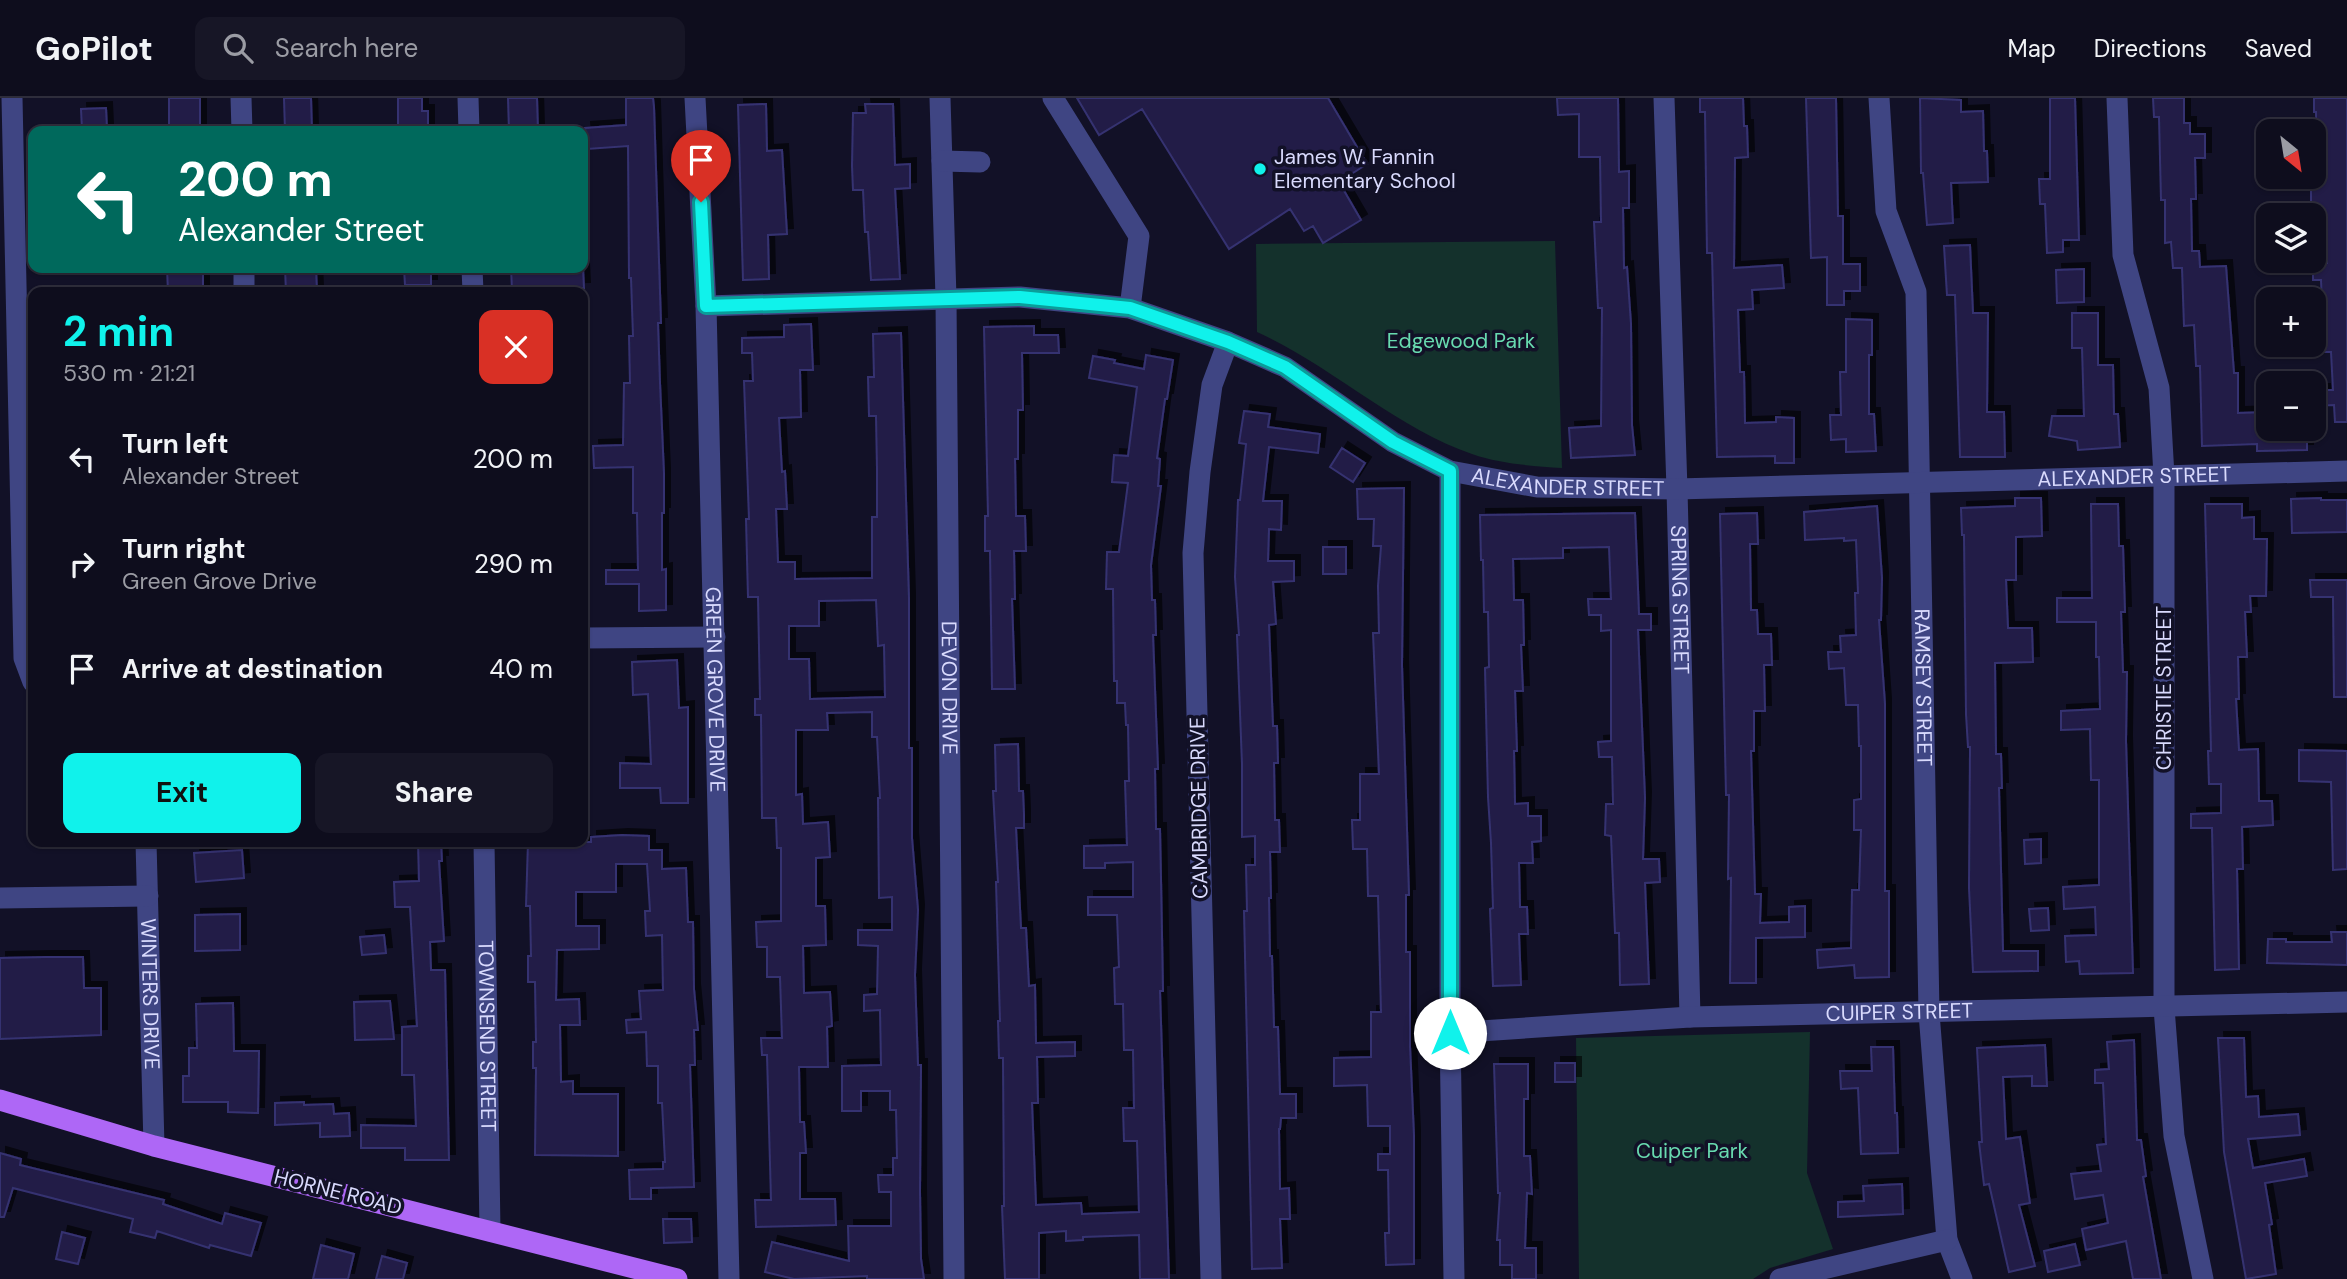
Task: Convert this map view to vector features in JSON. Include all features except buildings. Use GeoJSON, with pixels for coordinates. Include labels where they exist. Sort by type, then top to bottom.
{"type":"FeatureCollection","features":[{"type":"Feature","properties":{"kind":"main road","name":"HORNE ROAD"},"geometry":{"type":"LineString","coordinates":[[0,1100],[154,1146],[677,1279]]}},
{"type":"Feature","properties":{"kind":"street"},"geometry":{"type":"LineString","coordinates":[[12,98],[24,658],[28,669]]}},
{"type":"Feature","properties":{"kind":"street"},"geometry":{"type":"LineString","coordinates":[[241,98],[242,126]]}},
{"type":"Feature","properties":{"kind":"street"},"geometry":{"type":"LineString","coordinates":[[468,98],[469,126]]}},
{"type":"Feature","properties":{"kind":"street","name":"GREEN GROVE DRIVE"},"geometry":{"type":"LineString","coordinates":[[695,98],[706,306],[729,1279]]}},
{"type":"Feature","properties":{"kind":"street","name":"DEVON DRIVE"},"geometry":{"type":"LineString","coordinates":[[940,98],[946,298],[954,1279]]}},
{"type":"Feature","properties":{"kind":"street"},"geometry":{"type":"LineString","coordinates":[[1053,98],[1139,236],[1130,308]]}},
{"type":"Feature","properties":{"kind":"street","name":"SPRING STREET"},"geometry":{"type":"LineString","coordinates":[[1664,98],[1690,1017]]}},
{"type":"Feature","properties":{"kind":"street","name":"RAMSEY STREET"},"geometry":{"type":"LineString","coordinates":[[1879,98],[1886,212],[1916,292],[1929,1013],[1947,1240],[1962,1279]]}},
{"type":"Feature","properties":{"kind":"street","name":"CHRISTIE STREET"},"geometry":{"type":"LineString","coordinates":[[2117,98],[2123,255],[2159,388],[2164,476],[2164,1008],[2174,1136],[2203,1279]]}},
{"type":"Feature","properties":{"kind":"street"},"geometry":{"type":"LineString","coordinates":[[942,161],[980,162]]}},
{"type":"Feature","properties":{"kind":"street","name":"ALEXANDER STREET"},"geometry":{"type":"LineString","coordinates":[[706,306],[1020,297],[1130,308],[1228,342],[1285,367],[1393,442],[1450,471],[1537,487],[1677,489],[2347,471]]}},
{"type":"Feature","properties":{"kind":"street","name":"CAMBRIDGE DRIVE"},"geometry":{"type":"LineString","coordinates":[[1210,1279],[1193,553],[1200,472],[1212,385],[1228,342]]}},
{"type":"Feature","properties":{"kind":"street"},"geometry":{"type":"LineString","coordinates":[[1450,471],[1450,1033],[1454,1279]]}},
{"type":"Feature","properties":{"kind":"street"},"geometry":{"type":"LineString","coordinates":[[588,638],[715,637]]}},
{"type":"Feature","properties":{"kind":"street","name":"WINTERS DRIVE"},"geometry":{"type":"LineString","coordinates":[[146,847],[154,1146]]}},
{"type":"Feature","properties":{"kind":"street","name":"TOWNSEND STREET"},"geometry":{"type":"LineString","coordinates":[[484,847],[489,1230]]}},
{"type":"Feature","properties":{"kind":"street"},"geometry":{"type":"LineString","coordinates":[[0,898],[148,896]]}},
{"type":"Feature","properties":{"kind":"street","name":"CUIPER STREET"},"geometry":{"type":"LineString","coordinates":[[1450,1033],[1690,1017],[2347,1002]]}},
{"type":"Feature","properties":{"kind":"street"},"geometry":{"type":"LineString","coordinates":[[1780,1279],[1947,1240]]}},
{"type":"Feature","properties":{"kind":"green space","name":"Edgewood Park"},"geometry":{"type":"Polygon","coordinates":[[[1555,241],[1562,468],[1494,460],[1444,443],[1390,413],[1312,362],[1257,332],[1256,244],[1555,241]]]}},
{"type":"Feature","properties":{"kind":"green space","name":"Cuiper Park"},"geometry":{"type":"Polygon","coordinates":[[[1810,1032],[1807,1173],[1833,1249],[1770,1268],[1753,1279],[1579,1279],[1576,1038],[1810,1032]]]}},
{"type":"Feature","properties":{"kind":"place","name":"James W. Fannin Elementary School"},"geometry":{"type":"Point","coordinates":[1260,169]}},
{"type":"Feature","properties":{"kind":"route"},"geometry":{"type":"LineString","coordinates":[[701,202],[706,306],[1020,297],[1130,308],[1228,342],[1285,367],[1393,442],[1450,471],[1450,1033]]}}]}
